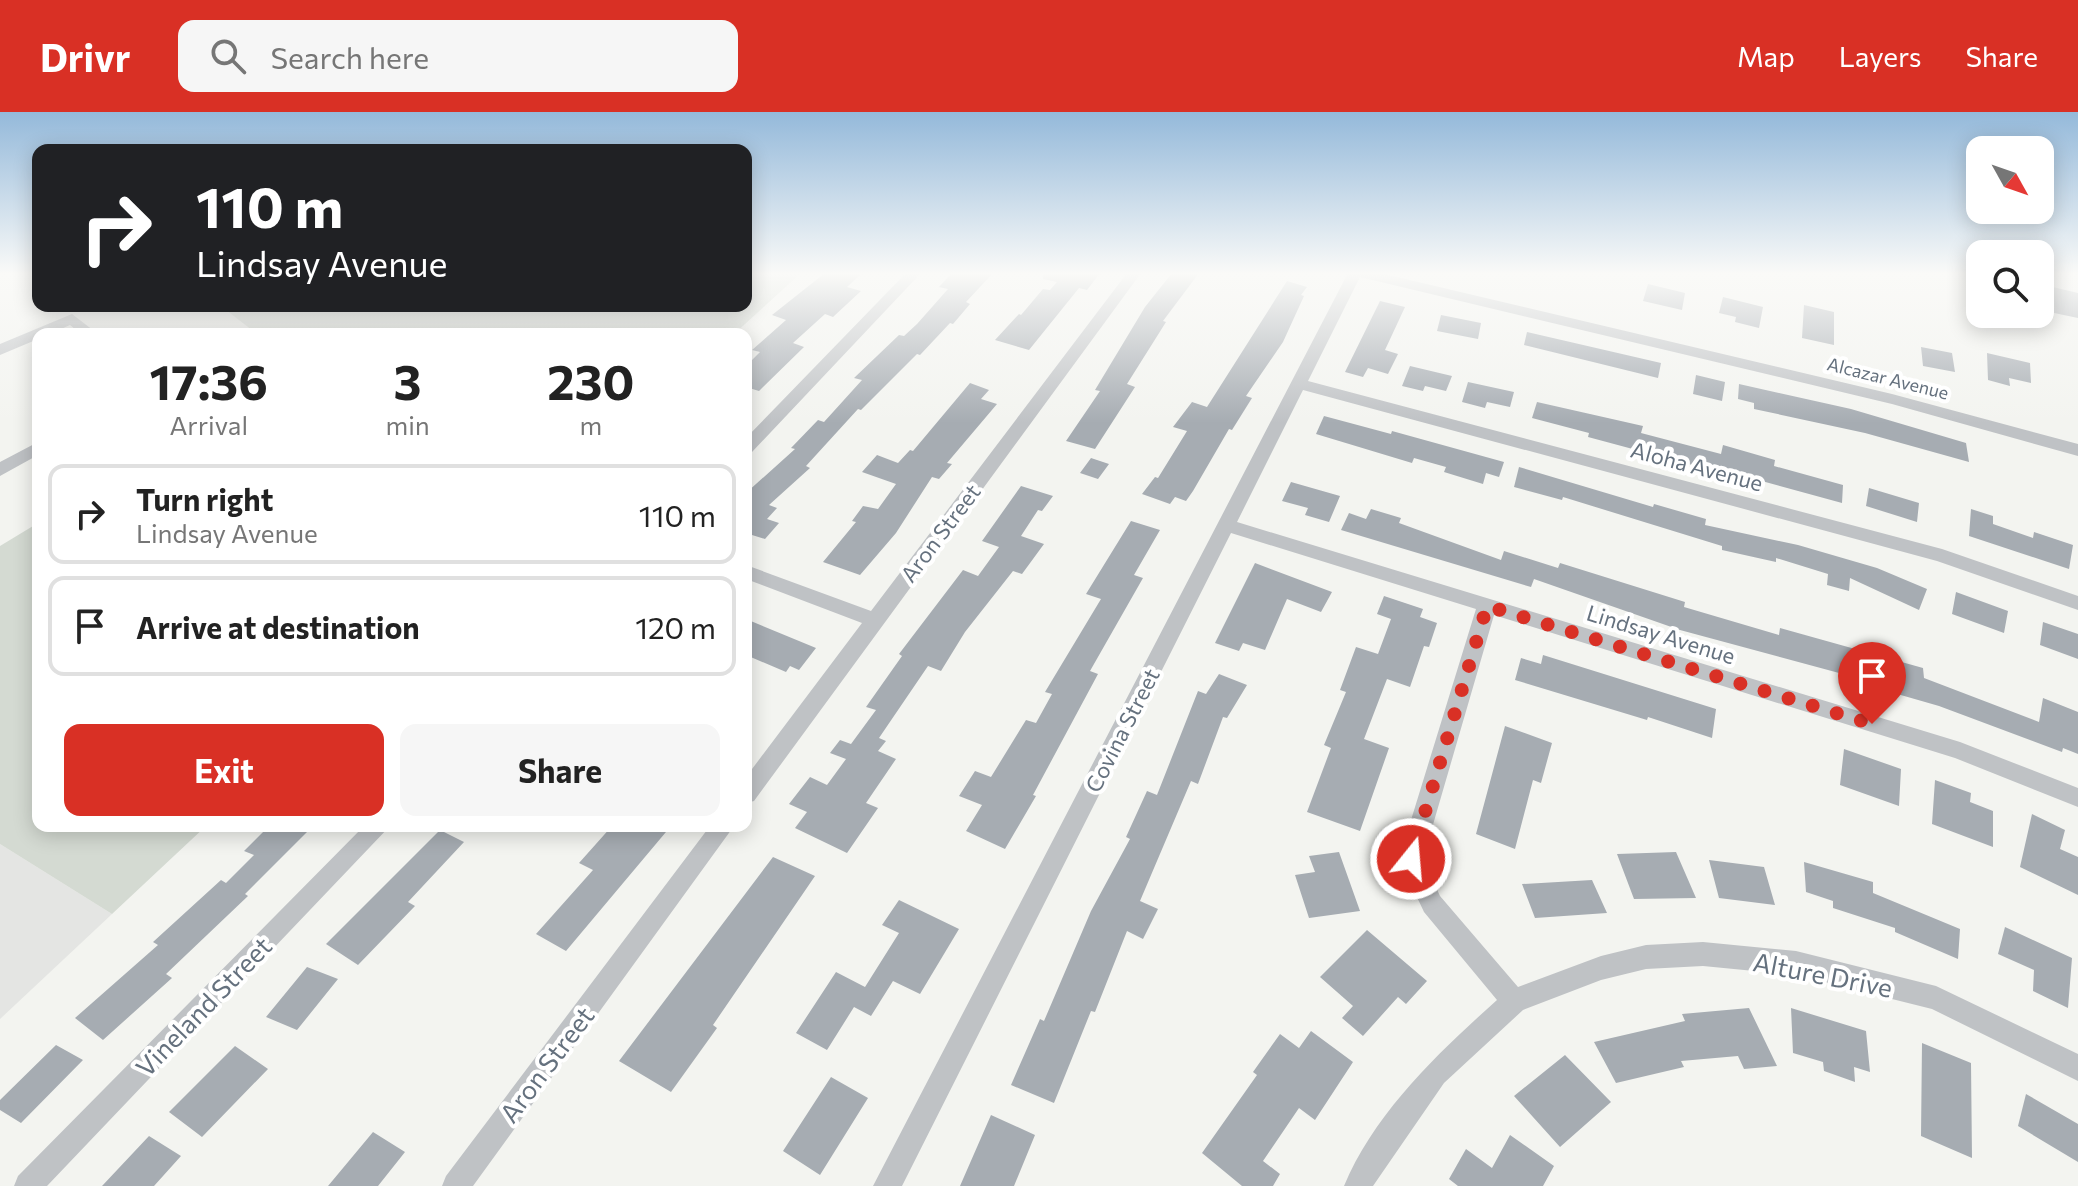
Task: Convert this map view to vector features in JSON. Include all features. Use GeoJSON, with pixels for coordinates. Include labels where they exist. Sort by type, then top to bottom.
{"type":"FeatureCollection","features":[{"type":"Feature","properties":{"kind":"street"},"geometry":{"type":"LineString","coordinates":[[752,442],[866,323]]}},
{"type":"Feature","properties":{"kind":"street","name":"Aron Street"},"geometry":{"type":"LineString","coordinates":[[752,786],[1097,323]]}},
{"type":"Feature","properties":{"kind":"street","name":"Covina Street"},"geometry":{"type":"LineString","coordinates":[[887,1186],[1332,323]]}},
{"type":"Feature","properties":{"kind":"street","name":"Alcazar Avenue"},"geometry":{"type":"LineString","coordinates":[[1570,323],[1892,399],[2078,450]]}},
{"type":"Feature","properties":{"kind":"street"},"geometry":{"type":"LineString","coordinates":[[0,350],[32,336]]}},
{"type":"Feature","properties":{"kind":"street","name":"Aloha Avenue"},"geometry":{"type":"LineString","coordinates":[[1301,384],[1942,556],[2078,603]]}},
{"type":"Feature","properties":{"kind":"street"},"geometry":{"type":"LineString","coordinates":[[0,470],[32,451]]}},
{"type":"Feature","properties":{"kind":"street","name":"Lindsay Avenue"},"geometry":{"type":"LineString","coordinates":[[1226,525],[1960,751],[2078,798]]}},
{"type":"Feature","properties":{"kind":"street"},"geometry":{"type":"LineString","coordinates":[[752,574],[875,620]]}},
{"type":"Feature","properties":{"kind":"street"},"geometry":{"type":"LineString","coordinates":[[1487,606],[1411,859],[1432,904],[1514,1001]]}},
{"type":"Feature","properties":{"kind":"street","name":"Vineland Street"},"geometry":{"type":"LineString","coordinates":[[28,1186],[373,832]]}},
{"type":"Feature","properties":{"kind":"street","name":"Aron Street"},"geometry":{"type":"LineString","coordinates":[[456,1186],[719,832]]}},
{"type":"Feature","properties":{"kind":"street","name":"Alture Drive"},"geometry":{"type":"LineString","coordinates":[[1358,1186],[1375,1156],[1435,1074],[1514,1001],[1601,968],[1646,957],[1703,954],[1796,963],[1936,998],[2078,1068]]}},
{"type":"Feature","properties":{"kind":"shaded area"},"geometry":{"type":"Polygon","coordinates":[[[243,323],[746,323],[741,328],[249,328],[243,323]]]}},
{"type":"Feature","properties":{"kind":"shaded area"},"geometry":{"type":"Polygon","coordinates":[[[32,527],[32,832],[200,832],[112,914],[0,844],[0,546],[32,527]]]}},
{"type":"Feature","properties":{"kind":"shaded area"},"geometry":{"type":"Polygon","coordinates":[[[0,844],[112,914],[0,1019],[0,844]]]}},
{"type":"Feature","properties":{"kind":"building"},"geometry":{"type":"Polygon","coordinates":[[[782,323],[815,323],[793,343],[804,347],[759,391],[752,389],[752,360],[760,352],[752,350],[782,323]]]}},
{"type":"Feature","properties":{"kind":"building"},"geometry":{"type":"Polygon","coordinates":[[[950,323],[920,355],[917,354],[861,410],[858,409],[806,466],[810,468],[769,505],[777,508],[767,519],[779,523],[765,539],[752,535],[752,488],[795,449],[791,448],[818,420],[824,422],[862,380],[854,378],[899,335],[904,336],[917,324],[950,323]]]}},
{"type":"Feature","properties":{"kind":"building"},"geometry":{"type":"Polygon","coordinates":[[[1011,323],[1051,323],[1029,350],[995,340],[1011,323]]]}},
{"type":"Feature","properties":{"kind":"building"},"geometry":{"type":"Polygon","coordinates":[[[1135,323],[1165,323],[1127,384],[1135,387],[1095,449],[1066,441],[1100,391],[1095,390],[1135,323]]]}},
{"type":"Feature","properties":{"kind":"building"},"geometry":{"type":"Polygon","coordinates":[[[1260,323],[1292,323],[1283,342],[1246,396],[1252,398],[1232,430],[1229,429],[1186,501],[1175,497],[1170,504],[1142,494],[1155,477],[1158,478],[1187,431],[1173,427],[1192,402],[1207,407],[1260,323]]]}},
{"type":"Feature","properties":{"kind":"building"},"geometry":{"type":"Polygon","coordinates":[[[1369,323],[1398,323],[1385,350],[1398,354],[1388,374],[1368,368],[1363,377],[1345,372],[1369,323]]]}},
{"type":"Feature","properties":{"kind":"building"},"geometry":{"type":"Polygon","coordinates":[[[1439,323],[1481,323],[1478,339],[1437,331],[1439,323]]]}},
{"type":"Feature","properties":{"kind":"building"},"geometry":{"type":"Polygon","coordinates":[[[1739,323],[1760,323],[1759,328],[1739,323]]]}},
{"type":"Feature","properties":{"kind":"building"},"geometry":{"type":"Polygon","coordinates":[[[1803,323],[1834,323],[1834,345],[1802,338],[1803,323]]]}},
{"type":"Feature","properties":{"kind":"building"},"geometry":{"type":"Polygon","coordinates":[[[1527,332],[1661,363],[1658,378],[1524,345],[1527,332]]]}},
{"type":"Feature","properties":{"kind":"building"},"geometry":{"type":"Polygon","coordinates":[[[1921,347],[1952,353],[1955,372],[1923,366],[1921,347]]]}},
{"type":"Feature","properties":{"kind":"building"},"geometry":{"type":"Polygon","coordinates":[[[1987,353],[2030,363],[2031,383],[2009,378],[2010,386],[1988,380],[1987,353]]]}},
{"type":"Feature","properties":{"kind":"building"},"geometry":{"type":"Polygon","coordinates":[[[1410,366],[1452,376],[1446,391],[1425,386],[1423,391],[1402,386],[1410,366]]]}},
{"type":"Feature","properties":{"kind":"building"},"geometry":{"type":"Polygon","coordinates":[[[1696,375],[1725,382],[1722,401],[1693,394],[1696,375]]]}},
{"type":"Feature","properties":{"kind":"building"},"geometry":{"type":"Polygon","coordinates":[[[1468,382],[1514,392],[1510,407],[1487,402],[1485,408],[1462,402],[1468,382]]]}},
{"type":"Feature","properties":{"kind":"building"},"geometry":{"type":"Polygon","coordinates":[[[970,383],[989,390],[981,399],[997,404],[947,463],[952,464],[939,479],[932,477],[896,533],[860,575],[823,562],[856,522],[852,521],[863,506],[878,509],[896,484],[862,472],[877,455],[898,463],[910,450],[913,451],[970,383]]]}},
{"type":"Feature","properties":{"kind":"building"},"geometry":{"type":"Polygon","coordinates":[[[1739,384],[1851,409],[1966,443],[1969,462],[1865,433],[1754,409],[1754,403],[1738,399],[1739,384]]]}},
{"type":"Feature","properties":{"kind":"building"},"geometry":{"type":"Polygon","coordinates":[[[1537,402],[1643,426],[1641,433],[1721,454],[1723,445],[1775,460],[1774,466],[1843,485],[1842,503],[1588,437],[1589,433],[1532,418],[1537,402]]]}},
{"type":"Feature","properties":{"kind":"building"},"geometry":{"type":"Polygon","coordinates":[[[1324,416],[1504,462],[1499,477],[1486,473],[1483,484],[1444,472],[1446,467],[1414,458],[1412,463],[1316,434],[1324,416]]]}},
{"type":"Feature","properties":{"kind":"building"},"geometry":{"type":"Polygon","coordinates":[[[1091,458],[1109,464],[1098,479],[1080,473],[1091,458]]]}},
{"type":"Feature","properties":{"kind":"building"},"geometry":{"type":"Polygon","coordinates":[[[1519,467],[1653,507],[1654,504],[1706,519],[1705,525],[1798,545],[1877,568],[1927,589],[1919,610],[1850,578],[1849,591],[1827,585],[1828,574],[1776,558],[1776,562],[1722,550],[1722,546],[1563,497],[1562,500],[1514,487],[1519,467]]]}},
{"type":"Feature","properties":{"kind":"building"},"geometry":{"type":"Polygon","coordinates":[[[1291,482],[1340,496],[1329,522],[1305,515],[1308,508],[1282,501],[1291,482]]]}},
{"type":"Feature","properties":{"kind":"building"},"geometry":{"type":"Polygon","coordinates":[[[1021,486],[1053,496],[1042,511],[1038,510],[1021,536],[1044,544],[1022,574],[1013,571],[965,632],[941,671],[928,666],[879,738],[886,741],[878,751],[896,759],[866,803],[878,808],[847,853],[795,828],[807,812],[789,804],[810,777],[827,785],[846,759],[830,753],[840,740],[851,744],[876,710],[866,707],[902,656],[899,654],[963,570],[978,576],[999,547],[982,541],[1021,486]]]}},
{"type":"Feature","properties":{"kind":"building"},"geometry":{"type":"Polygon","coordinates":[[[1869,488],[1919,503],[1917,522],[1866,506],[1869,488]]]}},
{"type":"Feature","properties":{"kind":"building"},"geometry":{"type":"Polygon","coordinates":[[[1371,509],[1401,518],[1399,523],[1501,560],[1504,551],[1558,568],[1560,563],[1685,602],[1684,607],[1779,635],[1780,628],[1923,668],[1924,678],[2039,722],[2043,698],[2078,712],[2078,754],[2063,748],[2062,752],[1939,706],[1866,685],[1865,680],[1680,630],[1534,579],[1531,587],[1341,530],[1349,513],[1366,519],[1371,509]]]}},
{"type":"Feature","properties":{"kind":"building"},"geometry":{"type":"Polygon","coordinates":[[[1971,509],[1993,516],[1993,524],[2033,538],[2034,532],[2073,545],[2069,569],[1969,536],[1971,509]]]}},
{"type":"Feature","properties":{"kind":"building"},"geometry":{"type":"Polygon","coordinates":[[[1131,521],[1160,530],[1134,575],[1143,578],[1090,671],[1098,674],[1033,795],[1036,796],[1005,849],[966,831],[982,805],[959,796],[975,771],[991,777],[1026,720],[1036,723],[1052,694],[1045,692],[1101,599],[1086,594],[1131,521]]]}},
{"type":"Feature","properties":{"kind":"building"},"geometry":{"type":"Polygon","coordinates":[[[1255,563],[1332,592],[1321,612],[1287,599],[1265,650],[1243,643],[1239,651],[1215,643],[1255,563]]]}},
{"type":"Feature","properties":{"kind":"building"},"geometry":{"type":"Polygon","coordinates":[[[1956,592],[2008,611],[2004,633],[1952,614],[1956,592]]]}},
{"type":"Feature","properties":{"kind":"building"},"geometry":{"type":"Polygon","coordinates":[[[1384,596],[1423,609],[1420,617],[1437,623],[1429,647],[1424,646],[1410,687],[1387,679],[1364,739],[1389,748],[1360,831],[1307,812],[1331,748],[1324,745],[1346,692],[1340,690],[1356,647],[1378,654],[1391,619],[1377,614],[1384,596]]]}},
{"type":"Feature","properties":{"kind":"building"},"geometry":{"type":"Polygon","coordinates":[[[752,621],[816,648],[799,670],[790,666],[786,672],[752,658],[752,621]]]}},
{"type":"Feature","properties":{"kind":"building"},"geometry":{"type":"Polygon","coordinates":[[[2043,622],[2078,634],[2078,659],[2040,645],[2043,622]]]}},
{"type":"Feature","properties":{"kind":"building"},"geometry":{"type":"Polygon","coordinates":[[[1543,655],[1716,709],[1712,738],[1515,680],[1521,658],[1541,664],[1543,655]]]}},
{"type":"Feature","properties":{"kind":"building"},"geometry":{"type":"Polygon","coordinates":[[[1219,674],[1247,685],[1227,718],[1223,717],[1198,784],[1191,781],[1140,901],[1158,909],[1143,939],[1127,931],[1054,1103],[1011,1085],[1040,1019],[1044,1021],[1091,911],[1130,839],[1126,837],[1147,791],[1157,795],[1198,691],[1206,694],[1219,674]]]}},
{"type":"Feature","properties":{"kind":"building"},"geometry":{"type":"Polygon","coordinates":[[[1505,726],[1552,743],[1541,783],[1533,780],[1515,849],[1476,834],[1505,726]]]}},
{"type":"Feature","properties":{"kind":"building"},"geometry":{"type":"Polygon","coordinates":[[[1844,749],[1901,769],[1899,806],[1840,785],[1844,749]]]}},
{"type":"Feature","properties":{"kind":"building"},"geometry":{"type":"Polygon","coordinates":[[[1935,780],[1971,793],[1970,802],[1993,811],[1993,847],[1932,824],[1935,780]]]}},
{"type":"Feature","properties":{"kind":"building"},"geometry":{"type":"Polygon","coordinates":[[[2032,814],[2065,830],[2060,849],[2078,857],[2078,895],[2020,867],[2032,814]]]}},
{"type":"Feature","properties":{"kind":"building"},"geometry":{"type":"Polygon","coordinates":[[[263,832],[307,832],[245,894],[248,896],[166,974],[172,978],[103,1040],[75,1018],[158,945],[153,942],[221,880],[226,883],[254,855],[244,851],[263,832]]]}},
{"type":"Feature","properties":{"kind":"building"},"geometry":{"type":"Polygon","coordinates":[[[438,832],[464,842],[408,902],[415,906],[358,965],[326,944],[438,832]]]}},
{"type":"Feature","properties":{"kind":"building"},"geometry":{"type":"Polygon","coordinates":[[[607,832],[666,832],[566,951],[536,934],[593,870],[579,863],[607,832]]]}},
{"type":"Feature","properties":{"kind":"building"},"geometry":{"type":"Polygon","coordinates":[[[1339,852],[1360,911],[1309,918],[1295,875],[1315,872],[1309,856],[1339,852]]]}},
{"type":"Feature","properties":{"kind":"building"},"geometry":{"type":"Polygon","coordinates":[[[1676,852],[1696,898],[1634,899],[1617,854],[1676,852]]]}},
{"type":"Feature","properties":{"kind":"building"},"geometry":{"type":"Polygon","coordinates":[[[773,857],[815,876],[713,1025],[717,1028],[671,1092],[619,1061],[773,857]]]}},
{"type":"Feature","properties":{"kind":"building"},"geometry":{"type":"Polygon","coordinates":[[[1709,860],[1764,867],[1775,905],[1719,898],[1709,860]]]}},
{"type":"Feature","properties":{"kind":"building"},"geometry":{"type":"Polygon","coordinates":[[[1804,862],[1873,882],[1873,893],[1960,929],[1958,959],[1895,932],[1895,928],[1833,908],[1833,901],[1806,892],[1804,862]]]}},
{"type":"Feature","properties":{"kind":"building"},"geometry":{"type":"Polygon","coordinates":[[[1592,880],[1607,913],[1535,918],[1522,884],[1592,880]]]}},
{"type":"Feature","properties":{"kind":"building"},"geometry":{"type":"Polygon","coordinates":[[[899,900],[959,929],[920,994],[893,981],[871,1016],[854,1007],[827,1050],[796,1033],[836,972],[865,987],[899,933],[882,925],[899,900]]]}},
{"type":"Feature","properties":{"kind":"building"},"geometry":{"type":"Polygon","coordinates":[[[2005,927],[2072,958],[2068,1008],[2033,991],[2034,970],[1998,954],[2005,927]]]}},
{"type":"Feature","properties":{"kind":"building"},"geometry":{"type":"Polygon","coordinates":[[[1367,930],[1427,981],[1406,1004],[1398,997],[1363,1036],[1342,1018],[1353,1006],[1320,977],[1367,930]]]}},
{"type":"Feature","properties":{"kind":"building"},"geometry":{"type":"Polygon","coordinates":[[[307,967],[338,979],[297,1030],[266,1017],[307,967]]]}},
{"type":"Feature","properties":{"kind":"building"},"geometry":{"type":"Polygon","coordinates":[[[1749,1008],[1777,1066],[1744,1069],[1738,1056],[1681,1061],[1684,1067],[1616,1083],[1594,1042],[1685,1021],[1682,1014],[1749,1008]]]}},
{"type":"Feature","properties":{"kind":"building"},"geometry":{"type":"Polygon","coordinates":[[[1791,1008],[1866,1031],[1870,1072],[1854,1067],[1855,1082],[1824,1071],[1823,1062],[1793,1053],[1791,1008]]]}},
{"type":"Feature","properties":{"kind":"building"},"geometry":{"type":"Polygon","coordinates":[[[1311,1031],[1353,1062],[1315,1120],[1299,1108],[1263,1161],[1280,1174],[1273,1186],[1242,1186],[1202,1153],[1257,1075],[1253,1072],[1280,1034],[1299,1048],[1311,1031]]]}},
{"type":"Feature","properties":{"kind":"building"},"geometry":{"type":"Polygon","coordinates":[[[1922,1043],[1971,1063],[1972,1158],[1921,1136],[1922,1043]]]}},
{"type":"Feature","properties":{"kind":"building"},"geometry":{"type":"Polygon","coordinates":[[[56,1045],[83,1060],[21,1123],[0,1110],[0,1100],[56,1045]]]}},
{"type":"Feature","properties":{"kind":"building"},"geometry":{"type":"Polygon","coordinates":[[[235,1046],[268,1069],[202,1137],[169,1112],[235,1046]]]}},
{"type":"Feature","properties":{"kind":"building"},"geometry":{"type":"Polygon","coordinates":[[[1565,1055],[1611,1102],[1560,1147],[1514,1096],[1565,1055]]]}},
{"type":"Feature","properties":{"kind":"building"},"geometry":{"type":"Polygon","coordinates":[[[831,1077],[868,1098],[820,1175],[783,1151],[831,1077]]]}},
{"type":"Feature","properties":{"kind":"building"},"geometry":{"type":"Polygon","coordinates":[[[2026,1094],[2078,1124],[2078,1162],[2018,1126],[2026,1094]]]}},
{"type":"Feature","properties":{"kind":"building"},"geometry":{"type":"Polygon","coordinates":[[[991,1115],[1035,1135],[1014,1186],[960,1186],[991,1115]]]}},
{"type":"Feature","properties":{"kind":"building"},"geometry":{"type":"Polygon","coordinates":[[[373,1132],[405,1152],[378,1186],[328,1186],[373,1132]]]}},
{"type":"Feature","properties":{"kind":"building"},"geometry":{"type":"Polygon","coordinates":[[[1510,1135],[1554,1166],[1543,1186],[1458,1186],[1449,1179],[1466,1149],[1492,1168],[1510,1135]]]}},
{"type":"Feature","properties":{"kind":"building"},"geometry":{"type":"Polygon","coordinates":[[[149,1136],[181,1156],[154,1186],[102,1186],[149,1136]]]}},
{"type":"Feature","properties":{"kind":"route"},"geometry":{"type":"LineString","coordinates":[[1411,859],[1487,606],[1872,724]]}}]}
